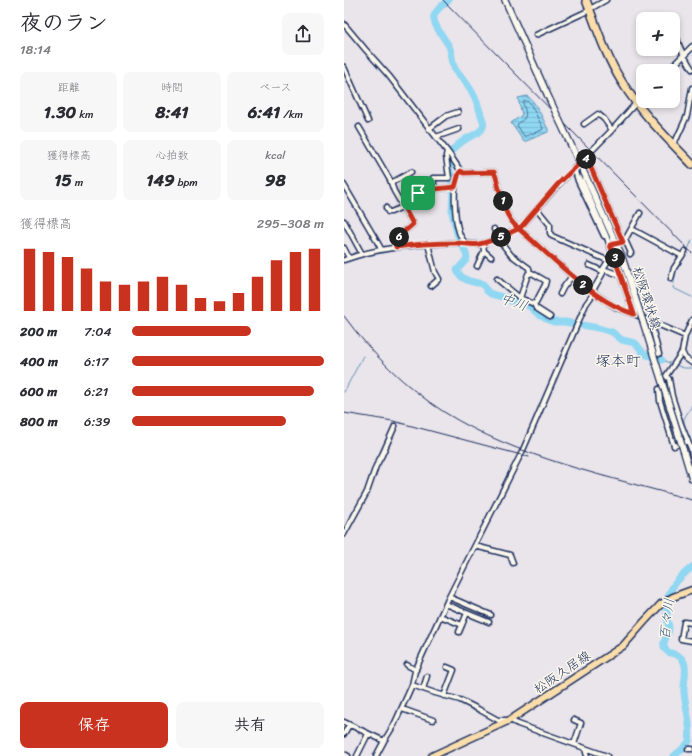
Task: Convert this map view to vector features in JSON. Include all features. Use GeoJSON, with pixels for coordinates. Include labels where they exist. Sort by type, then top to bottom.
{"type":"FeatureCollection","features":[{"type":"Feature","properties":{"kind":"highway"},"geometry":{"type":"LineString","coordinates":[[586,0],[605,48],[622,82],[636,103]]}},
{"type":"Feature","properties":{"kind":"highway"},"geometry":{"type":"LineString","coordinates":[[640,108],[651,122],[692,164]]}},
{"type":"Feature","properties":{"kind":"main road","name":"松阪環状線"},"geometry":{"type":"LineString","coordinates":[[505,0],[621,254],[639,306],[692,479]]}},
{"type":"Feature","properties":{"kind":"main road","name":"松阪久居線"},"geometry":{"type":"LineString","coordinates":[[432,756],[510,720],[622,646],[661,604],[681,593],[692,590]]}},
{"type":"Feature","properties":{"kind":"street"},"geometry":{"type":"LineString","coordinates":[[536,35],[606,0]]}},
{"type":"Feature","properties":{"kind":"street"},"geometry":{"type":"LineString","coordinates":[[345,27],[389,76],[461,171],[464,173],[494,172],[506,212],[511,222],[572,276],[617,308],[685,336]]}},
{"type":"Feature","properties":{"kind":"street"},"geometry":{"type":"LineString","coordinates":[[675,64],[692,46]]}},
{"type":"Feature","properties":{"kind":"street"},"geometry":{"type":"LineString","coordinates":[[680,48],[692,69]]}},
{"type":"Feature","properties":{"kind":"street"},"geometry":{"type":"LineString","coordinates":[[344,67],[368,121]]}},
{"type":"Feature","properties":{"kind":"street"},"geometry":{"type":"LineString","coordinates":[[672,144],[677,138],[687,116],[692,91]]}},
{"type":"Feature","properties":{"kind":"street"},"geometry":{"type":"LineString","coordinates":[[344,260],[381,249],[396,247],[457,243],[475,245],[483,244],[497,239],[522,226],[574,168],[612,130],[636,103]]}},
{"type":"Feature","properties":{"kind":"street"},"geometry":{"type":"LineString","coordinates":[[429,128],[446,116],[458,112]]}},
{"type":"Feature","properties":{"kind":"street"},"geometry":{"type":"LineString","coordinates":[[584,124],[598,114],[604,119],[612,130]]}},
{"type":"Feature","properties":{"kind":"street"},"geometry":{"type":"LineString","coordinates":[[687,116],[692,118]]}},
{"type":"Feature","properties":{"kind":"street"},"geometry":{"type":"LineString","coordinates":[[359,127],[413,224],[399,236],[395,243],[396,247]]}},
{"type":"Feature","properties":{"kind":"street"},"geometry":{"type":"LineString","coordinates":[[436,137],[459,129]]}},
{"type":"Feature","properties":{"kind":"street"},"geometry":{"type":"LineString","coordinates":[[435,189],[434,178],[449,178],[446,156],[448,153]]}},
{"type":"Feature","properties":{"kind":"street"},"geometry":{"type":"LineString","coordinates":[[585,158],[588,161],[624,241],[631,253],[630,254]]}},
{"type":"Feature","properties":{"kind":"street"},"geometry":{"type":"LineString","coordinates":[[574,168],[578,181],[623,276],[634,314]]}},
{"type":"Feature","properties":{"kind":"street"},"geometry":{"type":"LineString","coordinates":[[583,170],[581,178],[613,253]]}},
{"type":"Feature","properties":{"kind":"street"},"geometry":{"type":"LineString","coordinates":[[461,171],[455,187],[454,212],[459,232],[464,243]]}},
{"type":"Feature","properties":{"kind":"street"},"geometry":{"type":"LineString","coordinates":[[391,183],[411,172]]}},
{"type":"Feature","properties":{"kind":"street"},"geometry":{"type":"LineString","coordinates":[[344,185],[381,249]]}},
{"type":"Feature","properties":{"kind":"street"},"geometry":{"type":"LineString","coordinates":[[386,208],[388,212],[390,212],[400,208],[402,204],[418,193],[435,189],[455,187]]}},
{"type":"Feature","properties":{"kind":"street"},"geometry":{"type":"LineString","coordinates":[[537,209],[550,225],[550,233],[552,236],[608,260]]}},
{"type":"Feature","properties":{"kind":"street"},"geometry":{"type":"LineString","coordinates":[[610,245],[624,241],[640,213]]}},
{"type":"Feature","properties":{"kind":"street"},"geometry":{"type":"LineString","coordinates":[[344,221],[362,254]]}},
{"type":"Feature","properties":{"kind":"street"},"geometry":{"type":"LineString","coordinates":[[494,229],[497,239],[510,255],[529,268],[530,274]]}},
{"type":"Feature","properties":{"kind":"street"},"geometry":{"type":"LineString","coordinates":[[632,229],[682,256]]}},
{"type":"Feature","properties":{"kind":"street"},"geometry":{"type":"LineString","coordinates":[[428,244],[435,272],[439,279],[431,286]]}},
{"type":"Feature","properties":{"kind":"street"},"geometry":{"type":"LineString","coordinates":[[477,266],[484,251],[483,244]]}},
{"type":"Feature","properties":{"kind":"street"},"geometry":{"type":"LineString","coordinates":[[344,248],[349,258]]}},
{"type":"Feature","properties":{"kind":"street"},"geometry":{"type":"LineString","coordinates":[[484,251],[491,257]]}},
{"type":"Feature","properties":{"kind":"street"},"geometry":{"type":"LineString","coordinates":[[671,279],[674,268],[685,251]]}},
{"type":"Feature","properties":{"kind":"street"},"geometry":{"type":"LineString","coordinates":[[376,756],[394,725],[440,616],[523,450],[586,304],[613,253]]}},
{"type":"Feature","properties":{"kind":"street"},"geometry":{"type":"LineString","coordinates":[[589,265],[623,276]]}},
{"type":"Feature","properties":{"kind":"street"},"geometry":{"type":"LineString","coordinates":[[530,274],[532,273],[546,281],[546,285],[534,304]]}},
{"type":"Feature","properties":{"kind":"street"},"geometry":{"type":"LineString","coordinates":[[520,298],[528,274],[530,274]]}},
{"type":"Feature","properties":{"kind":"street"},"geometry":{"type":"LineString","coordinates":[[560,294],[572,276]]}},
{"type":"Feature","properties":{"kind":"street"},"geometry":{"type":"LineString","coordinates":[[497,280],[520,298],[534,304],[536,308],[550,317]]}},
{"type":"Feature","properties":{"kind":"street"},"geometry":{"type":"LineString","coordinates":[[692,320],[685,336],[682,352],[666,376],[669,379],[672,396],[692,449],[692,456]]}},
{"type":"Feature","properties":{"kind":"street"},"geometry":{"type":"LineString","coordinates":[[653,323],[653,331],[659,354]]}},
{"type":"Feature","properties":{"kind":"street"},"geometry":{"type":"LineString","coordinates":[[682,352],[685,358],[692,363]]}},
{"type":"Feature","properties":{"kind":"street"},"geometry":{"type":"LineString","coordinates":[[659,389],[660,401],[674,446],[688,441]]}},
{"type":"Feature","properties":{"kind":"street"},"geometry":{"type":"LineString","coordinates":[[344,534],[367,492],[376,466],[395,426]]}},
{"type":"Feature","properties":{"kind":"street"},"geometry":{"type":"LineString","coordinates":[[474,546],[510,555],[513,563]]}},
{"type":"Feature","properties":{"kind":"street"},"geometry":{"type":"LineString","coordinates":[[449,597],[491,615]]}},
{"type":"Feature","properties":{"kind":"street"},"geometry":{"type":"LineString","coordinates":[[446,604],[489,622]]}},
{"type":"Feature","properties":{"kind":"street"},"geometry":{"type":"LineString","coordinates":[[460,632],[467,613]]}},
{"type":"Feature","properties":{"kind":"street"},"geometry":{"type":"LineString","coordinates":[[440,616],[462,625]]}},
{"type":"Feature","properties":{"kind":"street"},"geometry":{"type":"LineString","coordinates":[[692,623],[684,622],[681,639],[692,641]]}},
{"type":"Feature","properties":{"kind":"street"},"geometry":{"type":"LineString","coordinates":[[407,665],[416,670]]}},
{"type":"Feature","properties":{"kind":"street"},"geometry":{"type":"LineString","coordinates":[[444,696],[454,670],[446,667]]}},
{"type":"Feature","properties":{"kind":"street"},"geometry":{"type":"LineString","coordinates":[[423,689],[427,676]]}},
{"type":"Feature","properties":{"kind":"street"},"geometry":{"type":"LineString","coordinates":[[412,684],[423,689],[460,700],[498,720],[510,720],[607,756]]}},
{"type":"Feature","properties":{"kind":"street"},"geometry":{"type":"LineString","coordinates":[[401,709],[433,720]]}},
{"type":"Feature","properties":{"kind":"street"},"geometry":{"type":"LineString","coordinates":[[574,720],[581,722],[574,744]]}},
{"type":"Feature","properties":{"kind":"street"},"geometry":{"type":"LineString","coordinates":[[344,722],[384,741]]}},
{"type":"Feature","properties":{"kind":"street"},"geometry":{"type":"LineString","coordinates":[[344,734],[349,725]]}},
{"type":"Feature","properties":{"kind":"street"},"geometry":{"type":"LineString","coordinates":[[357,756],[368,734]]}},
{"type":"Feature","properties":{"kind":"street"},"geometry":{"type":"LineString","coordinates":[[585,748],[587,756]]}},
{"type":"Feature","properties":{"kind":"street"},"geometry":{"type":"LineString","coordinates":[[344,754],[348,756]]}},
{"type":"Feature","properties":{"kind":"water"},"geometry":{"type":"Polygon","coordinates":[[[527,96],[536,106],[548,129],[548,132],[524,142],[511,123],[522,115],[518,98],[527,96]]]}},
{"type":"Feature","properties":{"kind":"waterway","name":"中川"},"geometry":{"type":"LineString","coordinates":[[448,0],[438,9],[435,14],[435,23],[449,46],[455,69],[474,95],[484,124],[480,131],[459,144],[448,156],[453,194],[452,212],[457,233],[467,257],[457,270],[459,274],[464,279],[483,284],[487,291],[491,294],[529,306],[539,315],[551,321],[565,322],[612,332],[622,340],[635,343],[644,354],[662,360]]}},
{"type":"Feature","properties":{"kind":"waterway"},"geometry":{"type":"LineString","coordinates":[[687,252],[692,240]]}},
{"type":"Feature","properties":{"kind":"waterway"},"geometry":{"type":"LineString","coordinates":[[682,260],[676,270],[673,288],[692,297]]}},
{"type":"Feature","properties":{"kind":"waterway"},"geometry":{"type":"LineString","coordinates":[[658,322],[679,331]]}},
{"type":"Feature","properties":{"kind":"waterway"},"geometry":{"type":"LineString","coordinates":[[690,331],[692,327]]}},
{"type":"Feature","properties":{"kind":"waterway","name":"中川"},"geometry":{"type":"LineString","coordinates":[[660,354],[662,360],[672,364]]}},
{"type":"Feature","properties":{"kind":"waterway"},"geometry":{"type":"LineString","coordinates":[[344,392],[363,356]]}},
{"type":"Feature","properties":{"kind":"waterway"},"geometry":{"type":"LineString","coordinates":[[675,365],[684,368],[692,368]]}},
{"type":"Feature","properties":{"kind":"waterway"},"geometry":{"type":"LineString","coordinates":[[692,405],[684,419],[692,443]]}},
{"type":"Feature","properties":{"kind":"waterway","name":"百々川"},"geometry":{"type":"LineString","coordinates":[[674,756],[688,743],[690,729],[684,692],[685,665],[679,656],[667,651],[664,646],[664,641],[669,629],[667,602],[674,585],[692,567]]}},
{"type":"Feature","properties":{"kind":"railway"},"geometry":{"type":"LineString","coordinates":[[443,0],[692,253]]}},
{"type":"Feature","properties":{"kind":"railway"},"geometry":{"type":"LineString","coordinates":[[344,316],[377,356],[402,380],[444,412],[473,428],[503,442],[565,465],[692,500]]}},
{"type":"Feature","properties":{"kind":"railway"},"geometry":{"type":"LineString","coordinates":[[344,413],[393,421],[529,457]]}},
{"type":"Feature","properties":{"kind":"district","name":"塚本町"},"geometry":{"type":"Point","coordinates":[618,361]}},
{"type":"Feature","properties":{"kind":"route"},"geometry":{"type":"LineString","coordinates":[[418,193],[402,204],[413,224],[399,236],[395,243],[396,247],[457,243],[475,245],[483,244],[497,239],[516,230],[518,228],[522,226],[558,184],[585,158],[588,161],[623,242],[610,245],[634,314],[617,308],[588,289],[555,261],[518,228],[516,226],[511,222],[506,212],[494,172],[464,173],[461,171],[455,187],[435,189],[418,193]]}}]}
